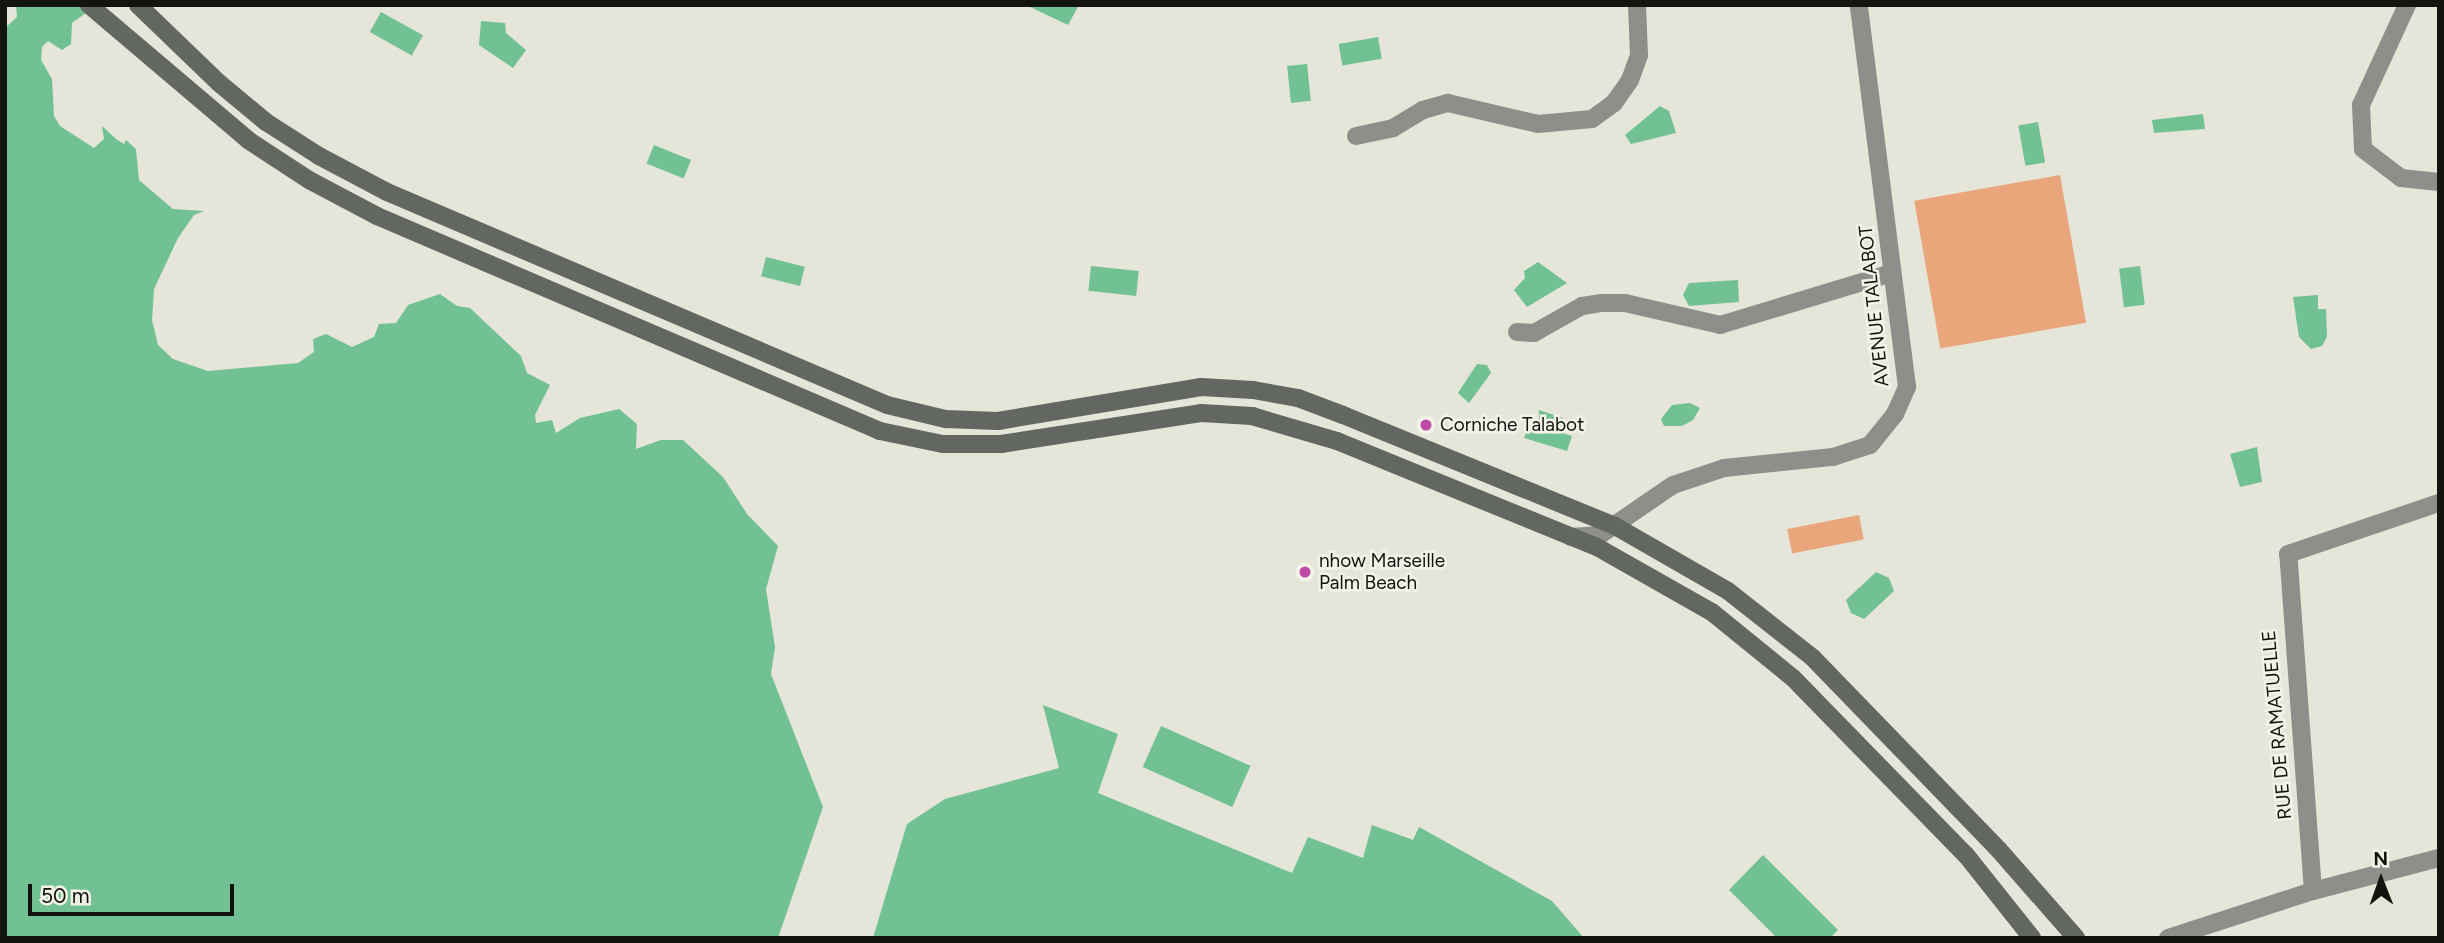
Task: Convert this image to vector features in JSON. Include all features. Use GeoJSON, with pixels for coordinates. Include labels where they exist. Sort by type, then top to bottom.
{"type":"FeatureCollection","features":[{"type":"Feature","properties":{"kind":"main road"},"geometry":{"type":"LineString","coordinates":[[138,5],[219,83],[266,122],[319,156],[399,197],[887,405],[945,419],[998,421],[1201,387],[1254,390],[1298,398],[1615,526],[1728,591],[1813,658],[2000,850],[2076,938]]}},
{"type":"Feature","properties":{"kind":"main road"},"geometry":{"type":"LineString","coordinates":[[99,10],[248,140],[309,180],[377,216],[880,431],[943,444],[1001,444],[1201,413],[1252,416],[1337,440],[1572,537],[1639,569],[1758,646],[1966,855],[2032,938]]}},
{"type":"Feature","properties":{"kind":"street"},"geometry":{"type":"LineString","coordinates":[[1356,136],[1393,128],[1423,110],[1448,103],[1538,124],[1592,119],[1614,103],[1630,80],[1639,55],[1637,5]]}},
{"type":"Feature","properties":{"kind":"street","name":"AVENUE TALABOT"},"geometry":{"type":"LineString","coordinates":[[1572,537],[1600,535],[1673,485],[1724,468],[1833,457],[1870,445],[1895,414],[1907,387],[1859,5]]}},
{"type":"Feature","properties":{"kind":"street"},"geometry":{"type":"LineString","coordinates":[[2407,5],[2361,105],[2363,149],[2401,178],[2439,182]]}},
{"type":"Feature","properties":{"kind":"street"},"geometry":{"type":"LineString","coordinates":[[1517,332],[1534,333],[1583,306],[1601,303],[1625,303],[1720,325],[1892,273]]}},
{"type":"Feature","properties":{"kind":"street","name":"RUE DE RAMATUELLE"},"geometry":{"type":"LineString","coordinates":[[2313,891],[2288,554],[2439,503]]}},
{"type":"Feature","properties":{"kind":"street"},"geometry":{"type":"LineString","coordinates":[[2168,938],[2313,891],[2439,858]]}},
{"type":"Feature","properties":{"kind":"shaded area"},"geometry":{"type":"Polygon","coordinates":[[[16,5],[86,5],[90,10],[72,23],[71,44],[62,50],[48,41],[42,47],[41,60],[52,79],[54,116],[60,126],[94,148],[104,139],[102,126],[124,144],[126,140],[136,149],[139,180],[173,209],[204,211],[194,215],[178,238],[154,289],[152,320],[158,345],[173,359],[208,371],[298,363],[314,352],[313,339],[326,334],[352,347],[374,337],[379,324],[396,323],[408,305],[440,294],[457,306],[470,308],[521,356],[527,373],[550,385],[535,415],[536,423],[552,420],[556,433],[580,418],[619,409],[637,424],[636,449],[661,440],[683,440],[723,477],[747,514],[778,546],[766,589],[775,647],[771,674],[823,807],[778,938],[5,938],[5,28],[17,17],[16,5]]]}},
{"type":"Feature","properties":{"kind":"shaded area"},"geometry":{"type":"Polygon","coordinates":[[[1026,5],[1079,5],[1068,25],[1026,5]]]}},
{"type":"Feature","properties":{"kind":"shaded area"},"geometry":{"type":"Polygon","coordinates":[[[381,12],[423,35],[412,55],[370,32],[381,12]]]}},
{"type":"Feature","properties":{"kind":"shaded area"},"geometry":{"type":"Polygon","coordinates":[[[481,21],[505,23],[506,33],[526,50],[513,68],[479,45],[481,21]]]}},
{"type":"Feature","properties":{"kind":"shaded area"},"geometry":{"type":"Polygon","coordinates":[[[1378,37],[1382,59],[1342,66],[1339,44],[1378,37]]]}},
{"type":"Feature","properties":{"kind":"shaded area"},"geometry":{"type":"Polygon","coordinates":[[[1307,64],[1311,101],[1291,103],[1287,66],[1307,64]]]}},
{"type":"Feature","properties":{"kind":"shaded area"},"geometry":{"type":"Polygon","coordinates":[[[1660,106],[1669,111],[1676,133],[1631,144],[1625,135],[1660,106]]]}},
{"type":"Feature","properties":{"kind":"shaded area"},"geometry":{"type":"Polygon","coordinates":[[[2203,114],[2205,129],[2154,133],[2152,120],[2203,114]]]}},
{"type":"Feature","properties":{"kind":"shaded area"},"geometry":{"type":"Polygon","coordinates":[[[2038,122],[2045,162],[2025,166],[2018,125],[2038,122]]]}},
{"type":"Feature","properties":{"kind":"shaded area"},"geometry":{"type":"Polygon","coordinates":[[[654,145],[691,160],[684,179],[647,164],[654,145]]]}},
{"type":"Feature","properties":{"kind":"shaded area"},"geometry":{"type":"Polygon","coordinates":[[[2060,175],[2086,323],[1940,348],[1914,201],[2060,175]]]}},
{"type":"Feature","properties":{"kind":"shaded area"},"geometry":{"type":"Polygon","coordinates":[[[766,257],[805,267],[800,286],[761,276],[766,257]]]}},
{"type":"Feature","properties":{"kind":"shaded area"},"geometry":{"type":"Polygon","coordinates":[[[1538,262],[1567,283],[1527,307],[1514,290],[1525,278],[1524,271],[1538,262]]]}},
{"type":"Feature","properties":{"kind":"shaded area"},"geometry":{"type":"Polygon","coordinates":[[[1091,266],[1139,271],[1136,296],[1088,291],[1091,266]]]}},
{"type":"Feature","properties":{"kind":"shaded area"},"geometry":{"type":"Polygon","coordinates":[[[2140,266],[2145,305],[2124,307],[2119,269],[2140,266]]]}},
{"type":"Feature","properties":{"kind":"shaded area"},"geometry":{"type":"Polygon","coordinates":[[[1738,280],[1739,302],[1689,306],[1683,295],[1689,283],[1738,280]]]}},
{"type":"Feature","properties":{"kind":"shaded area"},"geometry":{"type":"Polygon","coordinates":[[[2318,295],[2318,309],[2326,309],[2327,337],[2322,346],[2311,349],[2299,337],[2293,297],[2318,295]]]}},
{"type":"Feature","properties":{"kind":"shaded area"},"geometry":{"type":"Polygon","coordinates":[[[1477,364],[1487,365],[1491,373],[1469,403],[1458,393],[1477,364]]]}},
{"type":"Feature","properties":{"kind":"shaded area"},"geometry":{"type":"Polygon","coordinates":[[[1690,403],[1700,408],[1693,420],[1682,426],[1664,426],[1661,419],[1672,405],[1690,403]]]}},
{"type":"Feature","properties":{"kind":"shaded area"},"geometry":{"type":"Polygon","coordinates":[[[1539,410],[1563,418],[1559,432],[1572,436],[1567,451],[1524,438],[1528,427],[1539,427],[1539,410]]]}},
{"type":"Feature","properties":{"kind":"shaded area"},"geometry":{"type":"Polygon","coordinates":[[[2257,447],[2262,482],[2240,487],[2230,454],[2257,447]]]}},
{"type":"Feature","properties":{"kind":"shaded area"},"geometry":{"type":"Polygon","coordinates":[[[1859,515],[1864,540],[1792,553],[1787,529],[1859,515]]]}},
{"type":"Feature","properties":{"kind":"shaded area"},"geometry":{"type":"Polygon","coordinates":[[[1876,572],[1889,578],[1894,591],[1864,619],[1851,613],[1846,600],[1876,572]]]}},
{"type":"Feature","properties":{"kind":"shaded area"},"geometry":{"type":"Polygon","coordinates":[[[1043,705],[1118,734],[1098,793],[1292,873],[1308,837],[1363,858],[1372,825],[1413,840],[1419,827],[1552,901],[1584,938],[873,938],[907,824],[945,799],[1059,768],[1043,705]]]}},
{"type":"Feature","properties":{"kind":"shaded area"},"geometry":{"type":"Polygon","coordinates":[[[1161,726],[1251,766],[1232,807],[1143,767],[1161,726]]]}},
{"type":"Feature","properties":{"kind":"shaded area"},"geometry":{"type":"Polygon","coordinates":[[[1763,855],[1838,930],[1830,938],[1777,938],[1729,890],[1763,855]]]}},
{"type":"Feature","properties":{"kind":"place","name":"Corniche Talabot"},"geometry":{"type":"Point","coordinates":[1426,425]}},
{"type":"Feature","properties":{"kind":"place","name":"nhow Marseille Palm Beach"},"geometry":{"type":"Point","coordinates":[1305,572]}}]}
